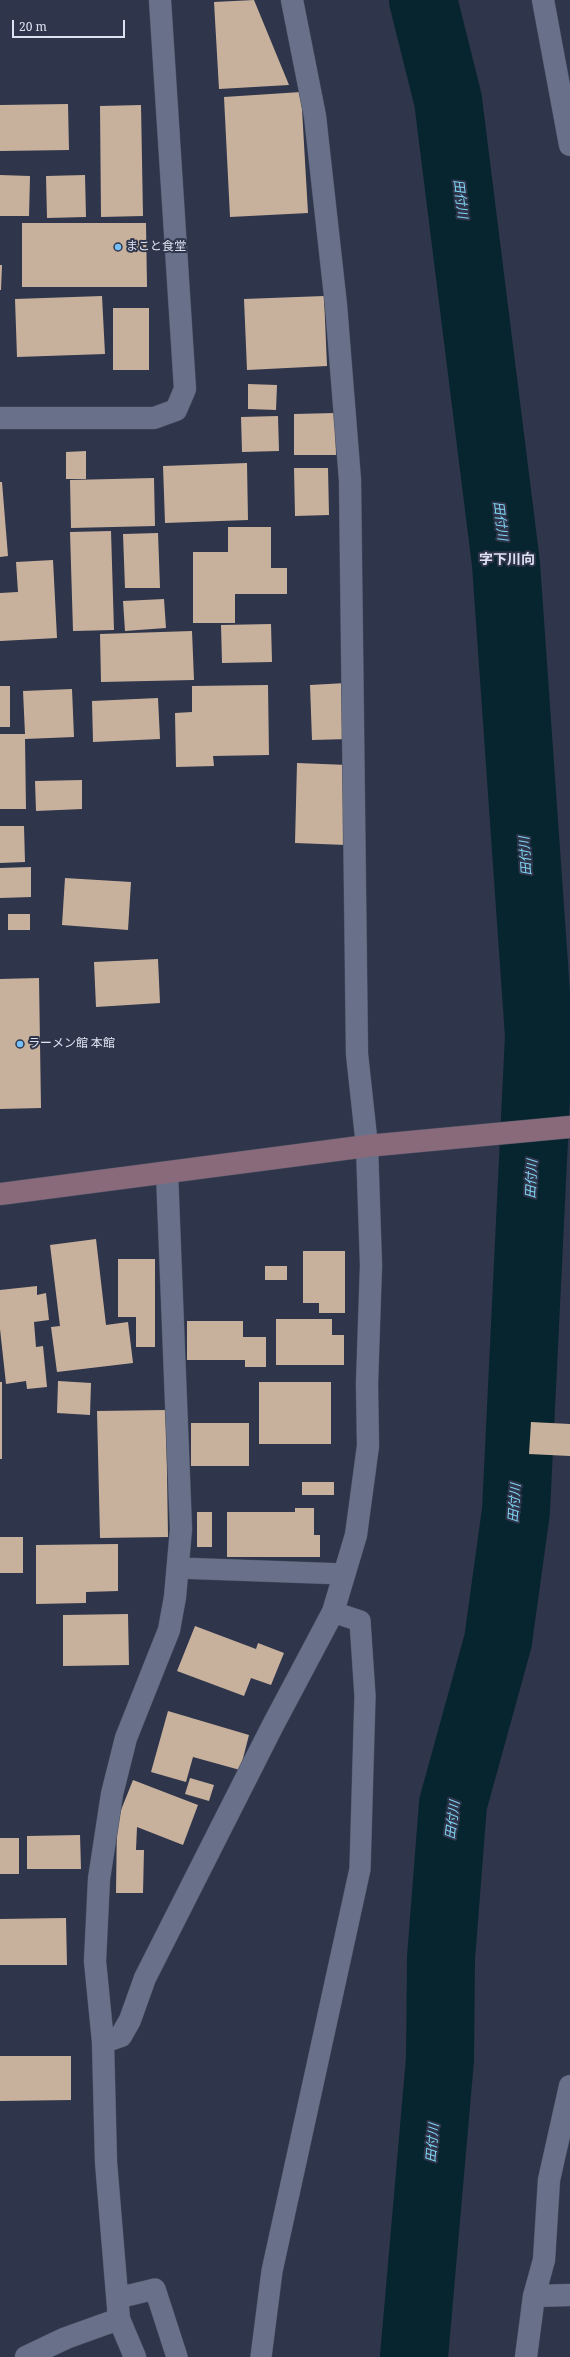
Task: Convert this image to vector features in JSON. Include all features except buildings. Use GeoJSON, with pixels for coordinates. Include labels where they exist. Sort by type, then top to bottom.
{"type":"FeatureCollection","features":[{"type":"Feature","properties":{"kind":"street"},"geometry":{"type":"LineString","coordinates":[[0,418],[154,418],[176,410],[185,389],[160,0]]}},
{"type":"Feature","properties":{"kind":"street"},"geometry":{"type":"LineString","coordinates":[[103,2042],[121,2036],[130,2020],[145,1978],[272,1727],[333,1612],[356,1535],[368,1446],[367,1384],[371,1264],[367,1146],[357,1054],[350,480],[336,305],[315,116],[292,0]]}},
{"type":"Feature","properties":{"kind":"street"},"geometry":{"type":"LineString","coordinates":[[543,0],[570,145]]}},
{"type":"Feature","properties":{"kind":"street"},"geometry":{"type":"LineString","coordinates":[[0,1194],[367,1146],[570,1127]]}},
{"type":"Feature","properties":{"kind":"street"},"geometry":{"type":"LineString","coordinates":[[135,2357],[119,2320],[106,2162],[103,2042],[95,1961],[100,1879],[112,1794],[126,1738],[169,1630],[178,1568],[181,1529],[167,1173]]}},
{"type":"Feature","properties":{"kind":"street"},"geometry":{"type":"LineString","coordinates":[[526,2357],[534,2296],[544,2260],[549,2180],[570,2086]]}},
{"type":"Feature","properties":{"kind":"street"},"geometry":{"type":"LineString","coordinates":[[534,2296],[570,2295]]}},
{"type":"Feature","properties":{"kind":"street"},"geometry":{"type":"LineString","coordinates":[[26,2357],[66,2338],[119,2320]]}},
{"type":"Feature","properties":{"kind":"lane"},"geometry":{"type":"LineString","coordinates":[[178,1568],[344,1574]]}},
{"type":"Feature","properties":{"kind":"lane"},"geometry":{"type":"LineString","coordinates":[[261,2357],[272,2271],[360,1869],[365,1696],[360,1621],[333,1612]]}},
{"type":"Feature","properties":{"kind":"lane"},"geometry":{"type":"LineString","coordinates":[[118,2298],[155,2289],[177,2357]]}},
{"type":"Feature","properties":{"kind":"waterway","name":"田付川"},"geometry":{"type":"LineString","coordinates":[[414,2357],[440,2059],[441,1958],[453,1804],[498,1641],[516,1511],[539,1036],[506,564],[448,100],[423,0]]}},
{"type":"Feature","properties":{"kind":"place","name":"まこと食堂"},"geometry":{"type":"Point","coordinates":[118,247]}},
{"type":"Feature","properties":{"kind":"place","name":"ラーメン館 本館"},"geometry":{"type":"Point","coordinates":[20,1044]}},
{"type":"Feature","properties":{"kind":"district","name":"字下川向"},"geometry":{"type":"Point","coordinates":[507,560]}}]}
